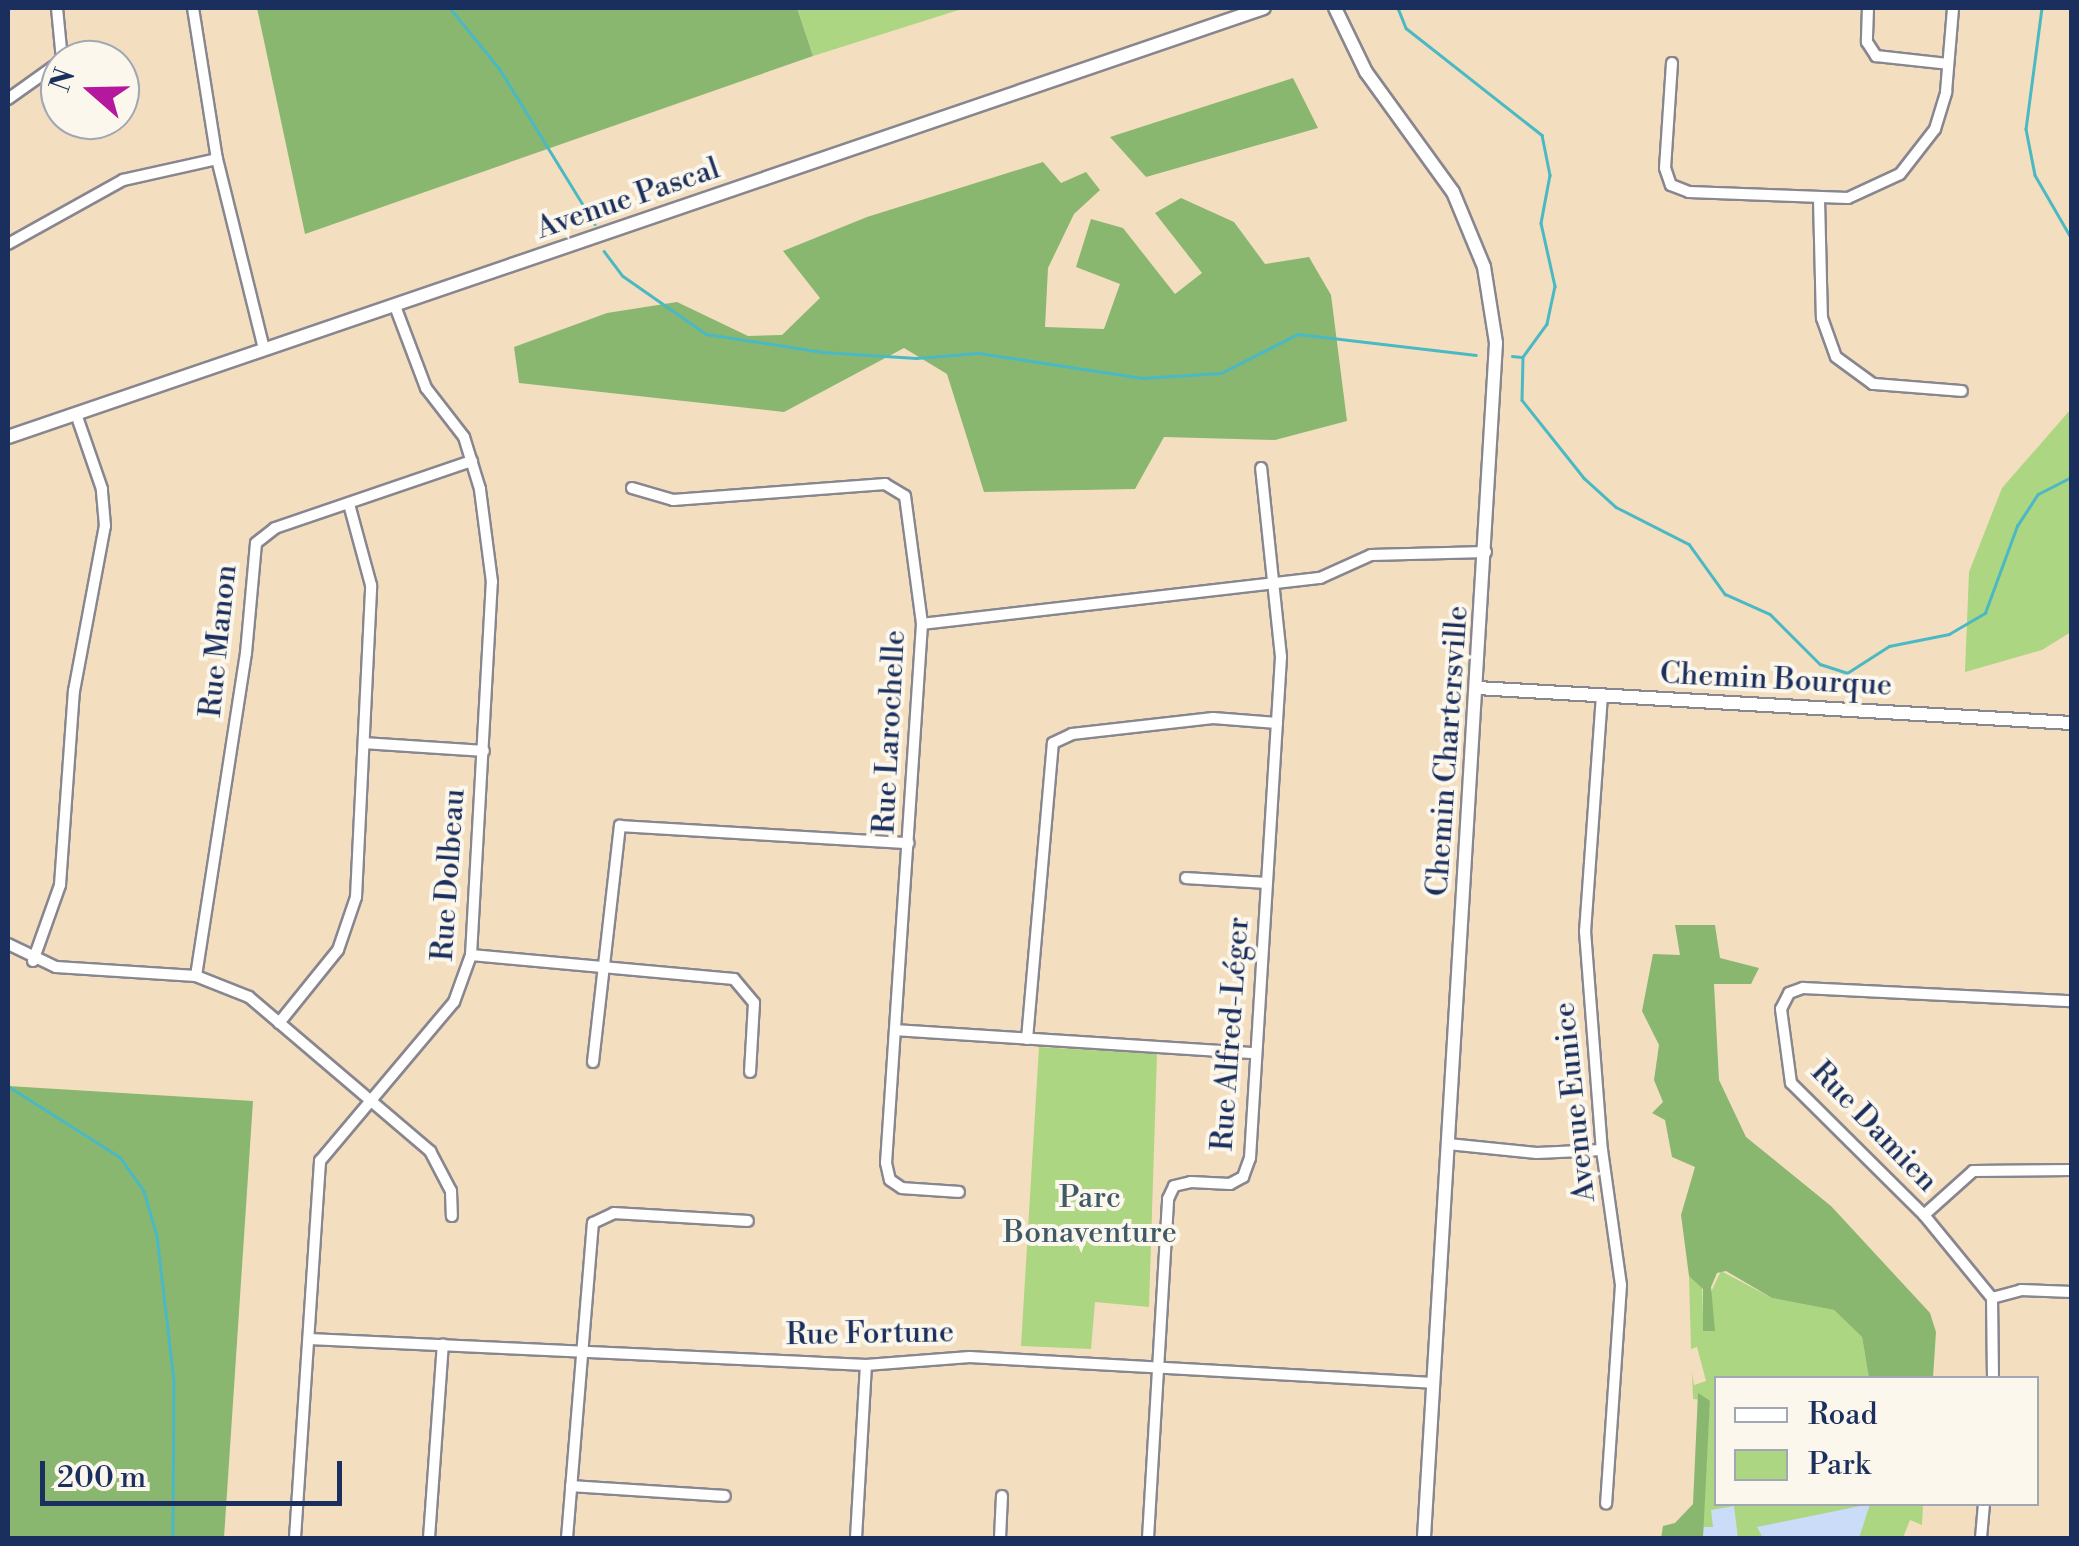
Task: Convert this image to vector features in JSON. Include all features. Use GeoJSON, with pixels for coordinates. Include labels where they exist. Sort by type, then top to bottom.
{"type":"FeatureCollection","features":[{"type":"Feature","properties":{"kind":"street"},"geometry":{"type":"LineString","coordinates":[[57,8],[59,40]]}},
{"type":"Feature","properties":{"kind":"street"},"geometry":{"type":"LineString","coordinates":[[193,8],[217,159],[264,349]]}},
{"type":"Feature","properties":{"kind":"street","name":"Avenue Pascal"},"geometry":{"type":"LineString","coordinates":[[8,437],[1264,8]]}},
{"type":"Feature","properties":{"kind":"street","name":"Chemin Chartersville"},"geometry":{"type":"LineString","coordinates":[[1336,8],[1366,72],[1453,192],[1484,267],[1496,364],[1424,1538]]}},
{"type":"Feature","properties":{"kind":"street"},"geometry":{"type":"LineString","coordinates":[[1868,8],[1867,42],[1876,56],[1948,64]]}},
{"type":"Feature","properties":{"kind":"street"},"geometry":{"type":"LineString","coordinates":[[1672,63],[1665,168],[1671,185],[1819,199],[1870,191],[1916,159],[1940,117],[1953,8]]}},
{"type":"Feature","properties":{"kind":"street"},"geometry":{"type":"LineString","coordinates":[[8,99],[40,76]]}},
{"type":"Feature","properties":{"kind":"street"},"geometry":{"type":"LineString","coordinates":[[8,244],[123,180],[217,159]]}},
{"type":"Feature","properties":{"kind":"street"},"geometry":{"type":"LineString","coordinates":[[1819,199],[1822,318],[1836,356],[1856,375],[1884,387],[1962,391]]}},
{"type":"Feature","properties":{"kind":"street","name":"Rue Dolbeau"},"geometry":{"type":"LineString","coordinates":[[295,1538],[320,1161],[454,1002],[470,955],[494,601],[472,462],[452,418],[426,388],[394,306]]}},
{"type":"Feature","properties":{"kind":"street"},"geometry":{"type":"LineString","coordinates":[[34,961],[60,886],[74,692],[105,526],[102,488],[76,414]]}},
{"type":"Feature","properties":{"kind":"street","name":"Rue Manon"},"geometry":{"type":"LineString","coordinates":[[196,976],[248,639],[256,543],[275,528],[472,462]]}},
{"type":"Feature","properties":{"kind":"street","name":"Rue Alfred-Léger"},"geometry":{"type":"LineString","coordinates":[[1148,1538],[1168,1199],[1174,1186],[1230,1184],[1244,1177],[1250,1158],[1280,642],[1261,468]]}},
{"type":"Feature","properties":{"kind":"street","name":"Rue Larochelle"},"geometry":{"type":"LineString","coordinates":[[632,488],[672,500],[899,488],[922,624],[886,1163],[890,1180],[902,1188],[959,1192]]}},
{"type":"Feature","properties":{"kind":"street"},"geometry":{"type":"LineString","coordinates":[[279,1023],[347,935],[356,897],[371,585],[349,504]]}},
{"type":"Feature","properties":{"kind":"street"},"geometry":{"type":"LineString","coordinates":[[922,624],[1320,578],[1371,555],[1486,552]]}},
{"type":"Feature","properties":{"kind":"street","name":"Chemin Bourque"},"geometry":{"type":"LineString","coordinates":[[1478,688],[2072,723]]}},
{"type":"Feature","properties":{"kind":"street","name":"Avenue Eunice"},"geometry":{"type":"LineString","coordinates":[[1602,695],[1584,932],[1602,1150],[1621,1285],[1606,1502]]}},
{"type":"Feature","properties":{"kind":"street"},"geometry":{"type":"LineString","coordinates":[[1027,1039],[1053,743],[1072,734],[1213,718],[1277,723]]}},
{"type":"Feature","properties":{"kind":"street"},"geometry":{"type":"LineString","coordinates":[[364,743],[484,751]]}},
{"type":"Feature","properties":{"kind":"street"},"geometry":{"type":"LineString","coordinates":[[593,1062],[620,826],[908,843]]}},
{"type":"Feature","properties":{"kind":"street"},"geometry":{"type":"LineString","coordinates":[[1186,878],[1266,883]]}},
{"type":"Feature","properties":{"kind":"street"},"geometry":{"type":"LineString","coordinates":[[8,944],[34,961],[196,976],[228,985],[279,1023],[430,1152],[451,1191],[452,1216]]}},
{"type":"Feature","properties":{"kind":"street"},"geometry":{"type":"LineString","coordinates":[[470,955],[742,982],[754,1003],[750,1072]]}},
{"type":"Feature","properties":{"kind":"street","name":"Rue Damien"},"geometry":{"type":"LineString","coordinates":[[1992,1298],[1924,1215],[1791,1083],[1782,1029],[1789,993],[1803,988],[2072,1001]]}},
{"type":"Feature","properties":{"kind":"street"},"geometry":{"type":"LineString","coordinates":[[895,1030],[1254,1053]]}},
{"type":"Feature","properties":{"kind":"street"},"geometry":{"type":"LineString","coordinates":[[1448,1144],[1537,1153],[1602,1150]]}},
{"type":"Feature","properties":{"kind":"street"},"geometry":{"type":"LineString","coordinates":[[1924,1215],[1972,1170],[2072,1170]]}},
{"type":"Feature","properties":{"kind":"street"},"geometry":{"type":"LineString","coordinates":[[567,1538],[589,1234],[598,1218],[614,1213],[748,1221]]}},
{"type":"Feature","properties":{"kind":"street"},"geometry":{"type":"LineString","coordinates":[[1993,1376],[1992,1298],[2021,1290],[2072,1292]]}},
{"type":"Feature","properties":{"kind":"street","name":"Rue Fortune"},"geometry":{"type":"LineString","coordinates":[[309,1340],[866,1365],[970,1357],[1432,1382]]}},
{"type":"Feature","properties":{"kind":"street"},"geometry":{"type":"LineString","coordinates":[[429,1538],[443,1345]]}},
{"type":"Feature","properties":{"kind":"street"},"geometry":{"type":"LineString","coordinates":[[856,1538],[866,1365]]}},
{"type":"Feature","properties":{"kind":"street"},"geometry":{"type":"LineString","coordinates":[[571,1486],[725,1496]]}},
{"type":"Feature","properties":{"kind":"street"},"geometry":{"type":"LineString","coordinates":[[1000,1538],[1002,1496]]}},
{"type":"Feature","properties":{"kind":"street"},"geometry":{"type":"LineString","coordinates":[[1981,1538],[1984,1506]]}},
{"type":"Feature","properties":{"kind":"shaded area"},"geometry":{"type":"Polygon","coordinates":[[[1785,1316],[1860,1376],[1714,1376],[1714,1506],[1889,1506],[1897,1538],[1702,1538],[1710,1401],[1703,1365],[1785,1316]]]}},
{"type":"Feature","properties":{"kind":"green space"},"geometry":{"type":"Polygon","coordinates":[[[257,8],[797,8],[813,56],[305,234],[257,8]]]}},
{"type":"Feature","properties":{"kind":"green space"},"geometry":{"type":"Polygon","coordinates":[[[797,8],[965,8],[813,56],[797,8]]]}},
{"type":"Feature","properties":{"kind":"green space"},"geometry":{"type":"Polygon","coordinates":[[[1293,78],[1318,128],[1146,177],[1110,137],[1293,78]]]}},
{"type":"Feature","properties":{"kind":"green space"},"geometry":{"type":"Polygon","coordinates":[[[1043,162],[1061,183],[1086,172],[1100,190],[1074,214],[1048,268],[1045,327],[1104,329],[1120,284],[1076,267],[1091,219],[1123,228],[1175,294],[1202,273],[1155,213],[1181,198],[1234,222],[1265,264],[1309,257],[1331,295],[1347,421],[1275,440],[1164,437],[1135,489],[984,492],[947,374],[904,348],[784,412],[519,383],[514,347],[607,313],[677,302],[748,336],[782,335],[820,298],[783,251],[867,217],[1043,162]]]}},
{"type":"Feature","properties":{"kind":"green space"},"geometry":{"type":"Polygon","coordinates":[[[2071,409],[2071,632],[2042,650],[1965,672],[1969,572],[2002,488],[2071,409]]]}},
{"type":"Feature","properties":{"kind":"green space"},"geometry":{"type":"Polygon","coordinates":[[[1675,925],[1715,925],[1720,958],[1759,968],[1751,984],[1714,984],[1719,1080],[1746,1137],[1831,1206],[1930,1313],[1936,1332],[1933,1376],[1869,1376],[1862,1337],[1834,1310],[1772,1298],[1726,1271],[1717,1273],[1711,1287],[1715,1331],[1703,1331],[1703,1289],[1689,1276],[1681,1215],[1695,1167],[1672,1157],[1665,1120],[1652,1113],[1663,1102],[1654,1080],[1659,1045],[1642,1011],[1653,954],[1680,955],[1675,925]]]}},
{"type":"Feature","properties":{"kind":"green space","name":"Parc Bonaventure"},"geometry":{"type":"Polygon","coordinates":[[[1039,1047],[1157,1054],[1149,1307],[1095,1302],[1091,1349],[1021,1346],[1039,1047]]]}},
{"type":"Feature","properties":{"kind":"green space"},"geometry":{"type":"Polygon","coordinates":[[[8,1086],[253,1101],[224,1538],[8,1538],[8,1086]]]}},
{"type":"Feature","properties":{"kind":"green space"},"geometry":{"type":"Polygon","coordinates":[[[1721,1271],[1772,1298],[1834,1310],[1862,1337],[1869,1376],[1714,1376],[1714,1506],[1734,1506],[1711,1510],[1713,1527],[1703,1527],[1702,1536],[1710,1401],[1693,1399],[1692,1373],[1694,1385],[1706,1381],[1697,1347],[1691,1349],[1689,1276],[1702,1285],[1703,1315],[1711,1323],[1710,1294],[1721,1271]]]}},
{"type":"Feature","properties":{"kind":"green space"},"geometry":{"type":"Polygon","coordinates":[[[1698,1393],[1710,1401],[1703,1538],[1661,1538],[1663,1526],[1675,1523],[1693,1504],[1698,1393]]]}},
{"type":"Feature","properties":{"kind":"green space"},"geometry":{"type":"Polygon","coordinates":[[[1734,1506],[1860,1506],[1757,1527],[1763,1538],[1738,1538],[1734,1506]]]}},
{"type":"Feature","properties":{"kind":"green space"},"geometry":{"type":"Polygon","coordinates":[[[1869,1506],[1923,1506],[1922,1525],[1910,1520],[1903,1538],[1859,1538],[1869,1506]]]}},
{"type":"Feature","properties":{"kind":"waterway"},"geometry":{"type":"LineString","coordinates":[[450,8],[499,68],[595,224]]}},
{"type":"Feature","properties":{"kind":"waterway"},"geometry":{"type":"LineString","coordinates":[[1398,8],[1406,28],[1542,135],[1550,175],[1541,223],[1555,286],[1547,324],[1523,357],[1522,400],[1584,478],[1616,507],[1689,544],[1725,594],[1770,614],[1820,664],[1847,673],[1889,646],[1949,634],[1985,613],[2017,526],[2038,494],[2072,477]]}},
{"type":"Feature","properties":{"kind":"waterway"},"geometry":{"type":"LineString","coordinates":[[2042,8],[2026,129],[2035,175],[2072,239]]}},
{"type":"Feature","properties":{"kind":"waterway"},"geometry":{"type":"LineString","coordinates":[[604,251],[623,276],[706,334],[823,352],[916,358],[979,353],[1142,378],[1221,373],[1298,334],[1476,355]]}},
{"type":"Feature","properties":{"kind":"waterway"},"geometry":{"type":"LineString","coordinates":[[1512,356],[1521,357]]}},
{"type":"Feature","properties":{"kind":"waterway"},"geometry":{"type":"LineString","coordinates":[[8,1086],[120,1157],[144,1191],[157,1236],[174,1380],[173,1538]]}}]}
